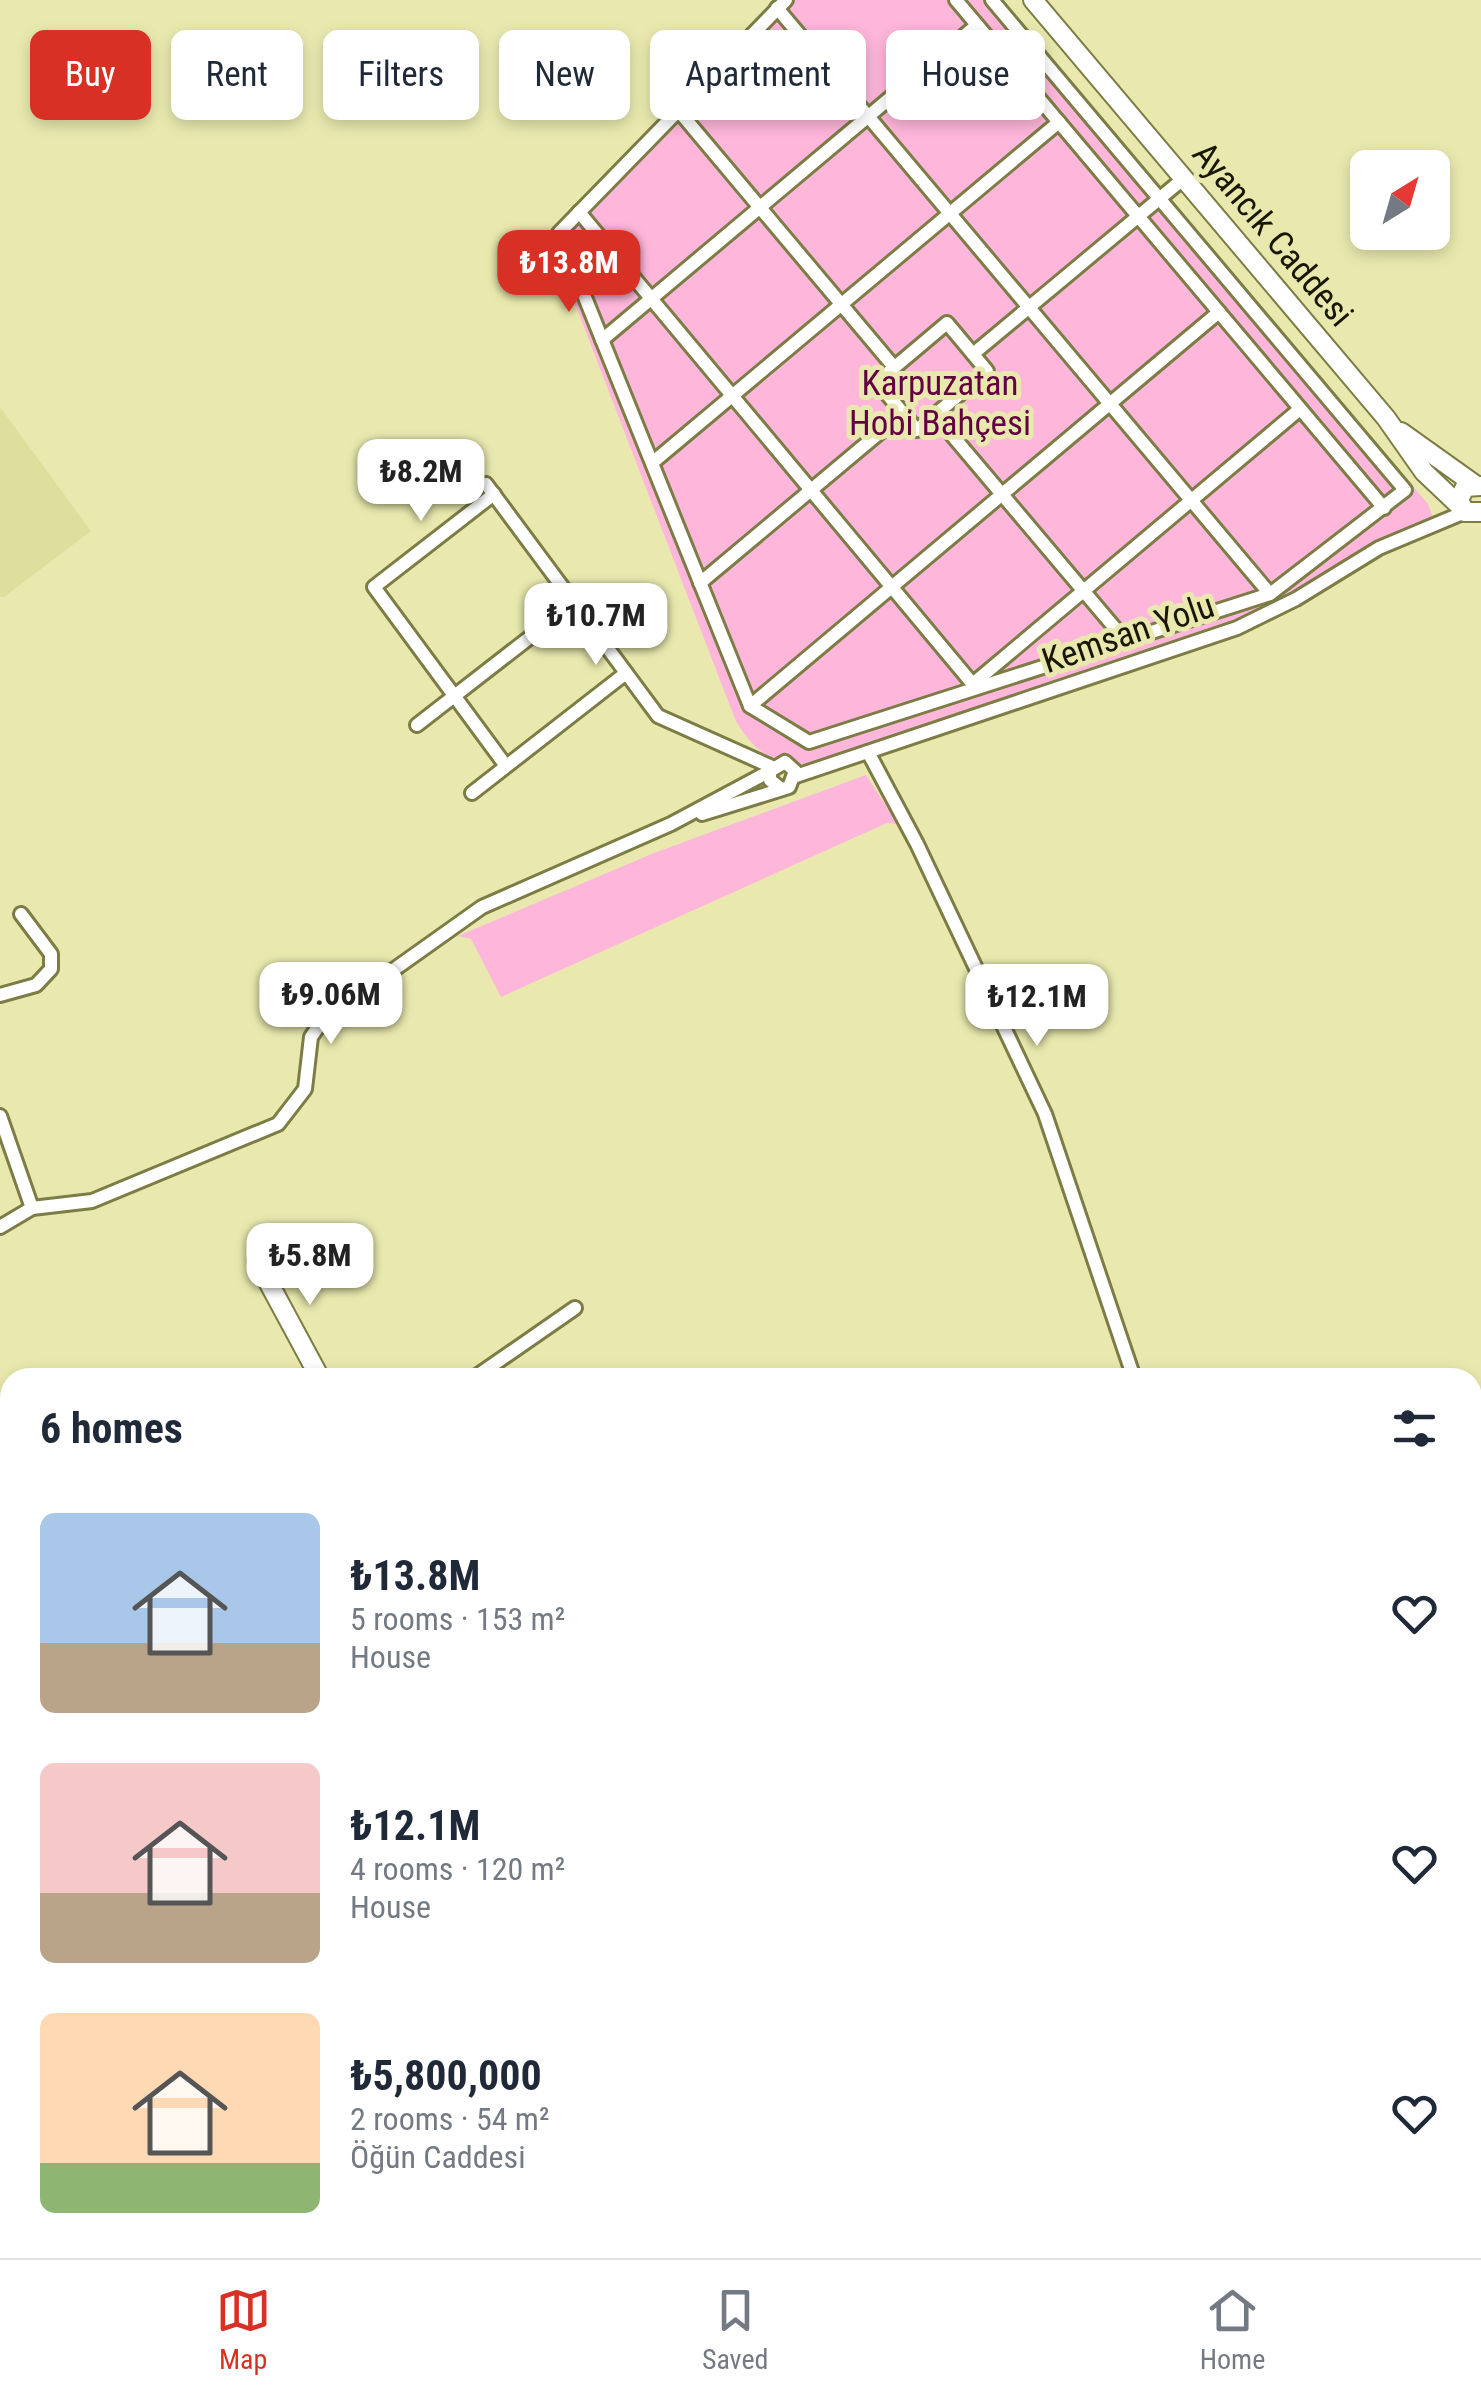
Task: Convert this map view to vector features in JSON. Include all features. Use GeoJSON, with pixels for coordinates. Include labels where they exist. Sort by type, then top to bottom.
{"type":"FeatureCollection","features":[{"type":"Feature","properties":{"kind":"street"},"geometry":{"type":"LineString","coordinates":[[956,0],[980,30]]}},
{"type":"Feature","properties":{"kind":"street"},"geometry":{"type":"LineString","coordinates":[[992,0],[1018,30]]}},
{"type":"Feature","properties":{"kind":"street","name":"Ayancık Caddesi"},"geometry":{"type":"LineString","coordinates":[[1033,0],[1386,418],[1417,463],[1473,513]]}},
{"type":"Feature","properties":{"kind":"street"},"geometry":{"type":"LineString","coordinates":[[756,30],[781,4],[868,117],[1270,594]]}},
{"type":"Feature","properties":{"kind":"street"},"geometry":{"type":"LineString","coordinates":[[602,340],[977,26]]}},
{"type":"Feature","properties":{"kind":"street"},"geometry":{"type":"LineString","coordinates":[[668,120],[558,233],[750,706],[809,742],[975,685],[1270,594],[1405,490],[1045,63]]}},
{"type":"Feature","properties":{"kind":"street"},"geometry":{"type":"LineString","coordinates":[[1045,106],[1384,508]]}},
{"type":"Feature","properties":{"kind":"street"},"geometry":{"type":"LineString","coordinates":[[686,120],[894,367]]}},
{"type":"Feature","properties":{"kind":"street"},"geometry":{"type":"LineString","coordinates":[[652,463],[1058,122]]}},
{"type":"Feature","properties":{"kind":"street"},"geometry":{"type":"LineString","coordinates":[[973,354],[1182,178]]}},
{"type":"Feature","properties":{"kind":"street"},"geometry":{"type":"LineString","coordinates":[[579,212],[975,685]]}},
{"type":"Feature","properties":{"kind":"street"},"geometry":{"type":"LineString","coordinates":[[750,706],[1219,312]]}},
{"type":"Feature","properties":{"kind":"street"},"geometry":{"type":"LineString","coordinates":[[947,323],[987,371],[917,430],[876,382],[894,367],[947,323]]}},
{"type":"Feature","properties":{"kind":"street"},"geometry":{"type":"LineString","coordinates":[[1274,378],[1295,360]]}},
{"type":"Feature","properties":{"kind":"street"},"geometry":{"type":"LineString","coordinates":[[975,685],[1300,409]]}},
{"type":"Feature","properties":{"kind":"street"},"geometry":{"type":"LineString","coordinates":[[700,583],[903,413]]}},
{"type":"Feature","properties":{"kind":"street"},"geometry":{"type":"LineString","coordinates":[[935,415],[1125,640]]}},
{"type":"Feature","properties":{"kind":"street","name":"Ayancık Caddesi"},"geometry":{"type":"LineString","coordinates":[[1386,418],[1477,485]]}},
{"type":"Feature","properties":{"kind":"street"},"geometry":{"type":"LineString","coordinates":[[1473,513],[1462,491],[1477,485]]}},
{"type":"Feature","properties":{"kind":"street"},"geometry":{"type":"LineString","coordinates":[[506,766],[374,587],[490,489],[658,716],[771,769]]}},
{"type":"Feature","properties":{"kind":"street","name":"Kemsan Yolu"},"geometry":{"type":"LineString","coordinates":[[796,776],[1237,628],[1296,599],[1378,548],[1473,513]]}},
{"type":"Feature","properties":{"kind":"street"},"geometry":{"type":"LineString","coordinates":[[417,725],[574,603]]}},
{"type":"Feature","properties":{"kind":"street"},"geometry":{"type":"LineString","coordinates":[[472,793],[626,673]]}},
{"type":"Feature","properties":{"kind":"street"},"geometry":{"type":"LineString","coordinates":[[868,752],[917,844],[1045,1114],[1131,1368]]}},
{"type":"Feature","properties":{"kind":"street"},"geometry":{"type":"LineString","coordinates":[[0,1228],[32,1208],[67,1208],[92,1201],[278,1124],[305,1089],[311,1037],[323,1020],[482,907],[671,824],[771,769],[789,764],[796,776],[789,787],[671,824]]}},
{"type":"Feature","properties":{"kind":"street"},"geometry":{"type":"LineString","coordinates":[[771,769],[772,784],[780,788]]}},
{"type":"Feature","properties":{"kind":"street"},"geometry":{"type":"LineString","coordinates":[[0,996],[36,985],[52,964],[51,954],[21,914]]}},
{"type":"Feature","properties":{"kind":"street"},"geometry":{"type":"LineString","coordinates":[[0,1116],[32,1208]]}},
{"type":"Feature","properties":{"kind":"street"},"geometry":{"type":"LineString","coordinates":[[258,1261],[315,1368]]}},
{"type":"Feature","properties":{"kind":"street"},"geometry":{"type":"LineString","coordinates":[[488,1368],[575,1308]]}},
{"type":"Feature","properties":{"kind":"shaded area"},"geometry":{"type":"Polygon","coordinates":[[[0,407],[91,531],[4,597],[0,597],[0,407]]]}},
{"type":"Feature","properties":{"kind":"green space","name":"Karpuzatan Hobi Bahçesi"},"geometry":{"type":"Polygon","coordinates":[[[791,0],[999,0],[1025,30],[886,30],[886,120],[1045,120],[1045,54],[1428,504],[1435,523],[1284,611],[829,761],[785,763],[763,753],[735,719],[552,244],[673,120],[866,120],[866,30],[762,30],[791,0]]]}},
{"type":"Feature","properties":{"kind":"green space"},"geometry":{"type":"Polygon","coordinates":[[[866,775],[898,824],[887,823],[501,997],[471,939],[458,936],[654,853],[866,775]]]}}]}
